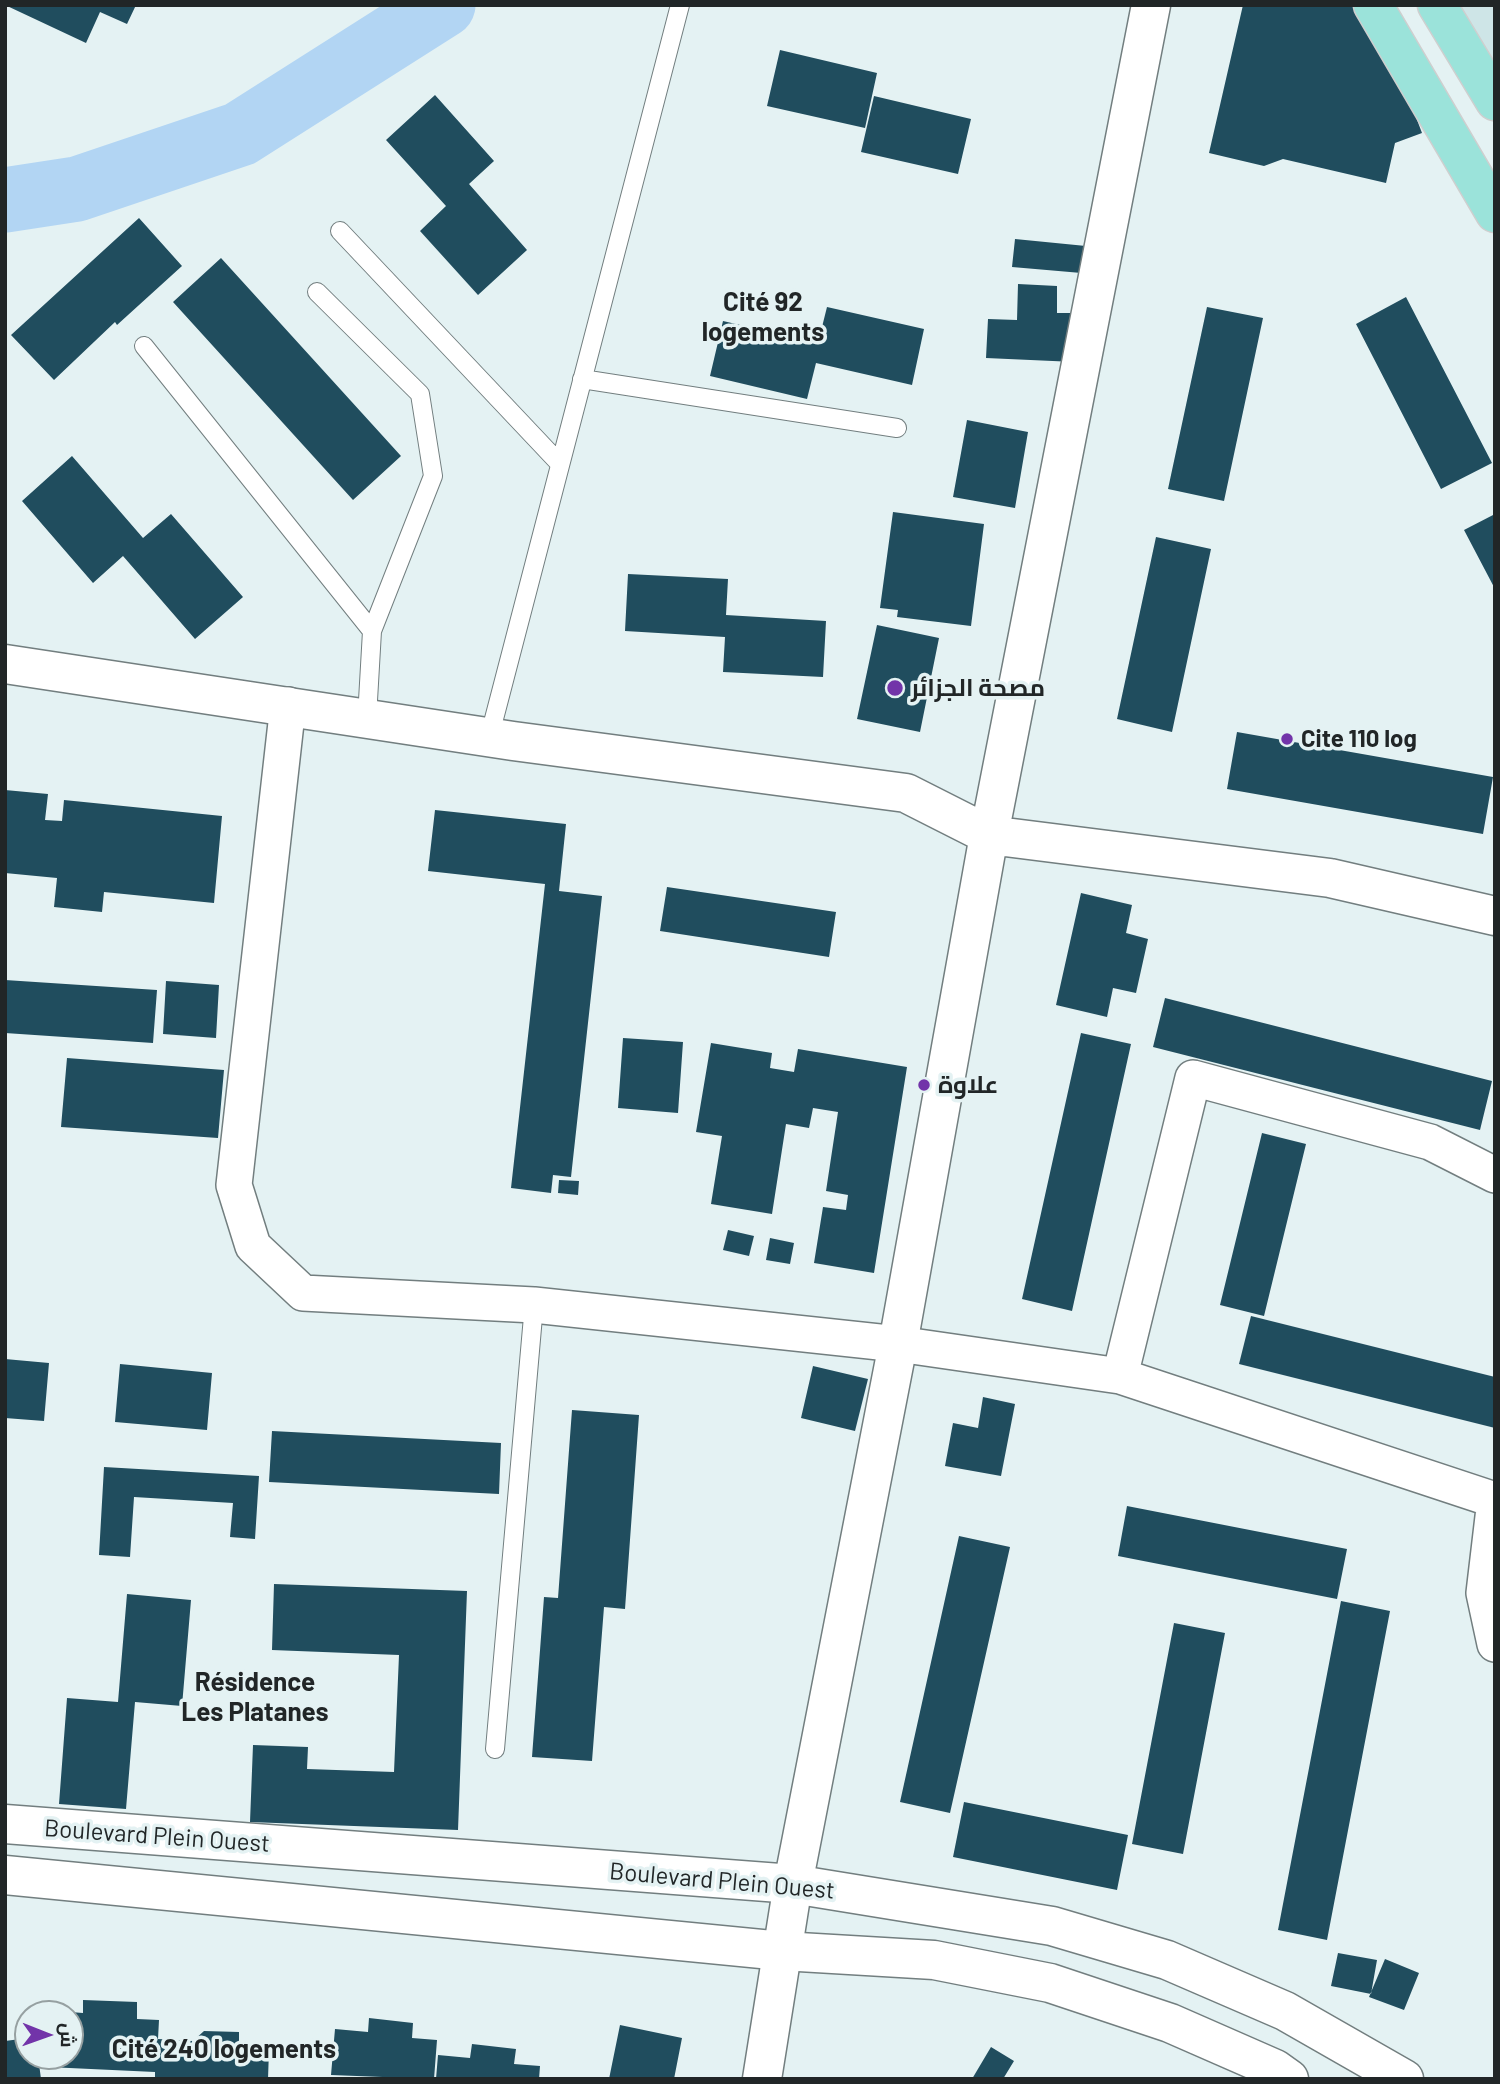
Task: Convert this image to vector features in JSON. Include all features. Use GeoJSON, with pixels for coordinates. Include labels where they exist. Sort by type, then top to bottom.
{"type":"FeatureCollection","features":[{"type":"Feature","properties":{"kind":"main road"},"geometry":{"type":"LineString","coordinates":[[1373,5],[1495,213]]}},
{"type":"Feature","properties":{"kind":"main road"},"geometry":{"type":"LineString","coordinates":[[1437,5],[1495,101]]}},
{"type":"Feature","properties":{"kind":"street"},"geometry":{"type":"LineString","coordinates":[[762,2079],[793,1884],[898,1344],[989,835],[1151,5]]}},
{"type":"Feature","properties":{"kind":"street"},"geometry":{"type":"LineString","coordinates":[[5,664],[288,705],[489,738],[906,793],[989,835],[1330,878],[1495,916]]}},
{"type":"Feature","properties":{"kind":"street"},"geometry":{"type":"LineString","coordinates":[[288,705],[234,1185],[253,1246],[303,1293],[534,1306],[898,1344],[1120,1376],[1495,1500],[1484,1593],[1495,1644]]}},
{"type":"Feature","properties":{"kind":"street"},"geometry":{"type":"LineString","coordinates":[[1120,1376],[1193,1078],[1430,1142],[1495,1175]]}},
{"type":"Feature","properties":{"kind":"street","name":"Boulevard Plein Ouest"},"geometry":{"type":"LineString","coordinates":[[5,1824],[793,1884],[1052,1926],[1167,1959],[1285,2011],[1404,2079]]}},
{"type":"Feature","properties":{"kind":"street","name":"Boulevard Plein Ouest"},"geometry":{"type":"LineString","coordinates":[[5,1875],[782,1951],[934,1960],[1050,1983],[1170,2023],[1275,2069],[1289,2079]]}},
{"type":"Feature","properties":{"kind":"lane"},"geometry":{"type":"LineString","coordinates":[[489,738],[680,5]]}},
{"type":"Feature","properties":{"kind":"lane"},"geometry":{"type":"LineString","coordinates":[[340,231],[559,464]]}},
{"type":"Feature","properties":{"kind":"lane"},"geometry":{"type":"LineString","coordinates":[[317,292],[420,394],[433,476],[372,631],[367,718]]}},
{"type":"Feature","properties":{"kind":"lane"},"geometry":{"type":"LineString","coordinates":[[144,346],[372,631]]}},
{"type":"Feature","properties":{"kind":"lane"},"geometry":{"type":"LineString","coordinates":[[582,379],[897,428]]}},
{"type":"Feature","properties":{"kind":"lane"},"geometry":{"type":"LineString","coordinates":[[495,1749],[534,1306]]}},
{"type":"Feature","properties":{"kind":"shaded area"},"geometry":{"type":"Polygon","coordinates":[[[1457,5],[1495,5],[1495,68],[1457,5]]]}},
{"type":"Feature","properties":{"kind":"building"},"geometry":{"type":"Polygon","coordinates":[[[5,5],[136,5],[127,24],[100,12],[86,43],[5,5]]]}},
{"type":"Feature","properties":{"kind":"building"},"geometry":{"type":"Polygon","coordinates":[[[1243,5],[1355,5],[1383,30],[1422,133],[1395,143],[1386,183],[1283,159],[1264,166],[1209,153],[1243,5]]]}},
{"type":"Feature","properties":{"kind":"building"},"geometry":{"type":"Polygon","coordinates":[[[780,50],[877,73],[865,128],[767,106],[780,50]]]}},
{"type":"Feature","properties":{"kind":"building"},"geometry":{"type":"Polygon","coordinates":[[[435,95],[494,161],[469,184],[527,250],[478,295],[420,231],[446,206],[386,140],[435,95]]]}},
{"type":"Feature","properties":{"kind":"building"},"geometry":{"type":"Polygon","coordinates":[[[874,96],[971,119],[958,174],[861,152],[874,96]]]}},
{"type":"Feature","properties":{"kind":"building"},"geometry":{"type":"Polygon","coordinates":[[[139,218],[182,266],[117,325],[115,322],[54,380],[11,335],[139,218]]]}},
{"type":"Feature","properties":{"kind":"building"},"geometry":{"type":"Polygon","coordinates":[[[1015,239],[1096,247],[1093,274],[1012,267],[1015,239]]]}},
{"type":"Feature","properties":{"kind":"building"},"geometry":{"type":"Polygon","coordinates":[[[221,258],[401,456],[353,500],[173,302],[221,258]]]}},
{"type":"Feature","properties":{"kind":"building"},"geometry":{"type":"Polygon","coordinates":[[[1018,284],[1057,286],[1057,313],[1077,313],[1075,362],[986,358],[988,319],[1017,320],[1018,284]]]}},
{"type":"Feature","properties":{"kind":"building"},"geometry":{"type":"Polygon","coordinates":[[[1406,297],[1492,463],[1441,489],[1356,324],[1406,297]]]}},
{"type":"Feature","properties":{"kind":"building"},"geometry":{"type":"Polygon","coordinates":[[[827,307],[924,329],[912,385],[816,363],[807,399],[710,376],[723,321],[818,343],[827,307]]]}},
{"type":"Feature","properties":{"kind":"building"},"geometry":{"type":"Polygon","coordinates":[[[1207,307],[1263,318],[1224,501],[1168,489],[1207,307]]]}},
{"type":"Feature","properties":{"kind":"building"},"geometry":{"type":"Polygon","coordinates":[[[967,420],[1028,432],[1015,508],[953,497],[967,420]]]}},
{"type":"Feature","properties":{"kind":"building"},"geometry":{"type":"Polygon","coordinates":[[[72,456],[143,538],[171,514],[243,597],[195,639],[123,556],[93,583],[22,501],[72,456]]]}},
{"type":"Feature","properties":{"kind":"building"},"geometry":{"type":"Polygon","coordinates":[[[893,512],[984,524],[971,626],[897,617],[898,610],[880,608],[893,512]]]}},
{"type":"Feature","properties":{"kind":"building"},"geometry":{"type":"Polygon","coordinates":[[[1495,514],[1495,589],[1464,530],[1495,514]]]}},
{"type":"Feature","properties":{"kind":"building"},"geometry":{"type":"Polygon","coordinates":[[[1156,537],[1211,549],[1172,732],[1117,719],[1156,537]]]}},
{"type":"Feature","properties":{"kind":"building"},"geometry":{"type":"Polygon","coordinates":[[[628,574],[728,579],[726,615],[826,621],[823,677],[723,672],[725,637],[625,631],[628,574]]]}},
{"type":"Feature","properties":{"kind":"building"},"geometry":{"type":"Polygon","coordinates":[[[877,625],[939,638],[920,732],[857,719],[877,625]]]}},
{"type":"Feature","properties":{"kind":"building"},"geometry":{"type":"Polygon","coordinates":[[[1237,732],[1493,777],[1483,834],[1227,789],[1237,732]]]}},
{"type":"Feature","properties":{"kind":"building"},"geometry":{"type":"Polygon","coordinates":[[[5,790],[48,794],[45,820],[62,821],[64,800],[222,816],[214,903],[104,892],[102,912],[54,907],[57,878],[5,873],[5,790]]]}},
{"type":"Feature","properties":{"kind":"building"},"geometry":{"type":"Polygon","coordinates":[[[435,810],[566,824],[559,891],[602,896],[571,1177],[553,1175],[551,1193],[511,1188],[545,884],[428,871],[435,810]]]}},
{"type":"Feature","properties":{"kind":"building"},"geometry":{"type":"Polygon","coordinates":[[[667,887],[836,912],[829,957],[660,931],[667,887]]]}},
{"type":"Feature","properties":{"kind":"building"},"geometry":{"type":"Polygon","coordinates":[[[1081,893],[1132,905],[1126,933],[1148,939],[1136,993],[1113,988],[1107,1017],[1056,1005],[1081,893]]]}},
{"type":"Feature","properties":{"kind":"building"},"geometry":{"type":"Polygon","coordinates":[[[5,980],[157,990],[153,1043],[5,1033],[5,980]]]}},
{"type":"Feature","properties":{"kind":"building"},"geometry":{"type":"Polygon","coordinates":[[[166,981],[219,985],[216,1038],[163,1034],[166,981]]]}},
{"type":"Feature","properties":{"kind":"building"},"geometry":{"type":"Polygon","coordinates":[[[1165,998],[1492,1081],[1480,1130],[1153,1047],[1165,998]]]}},
{"type":"Feature","properties":{"kind":"building"},"geometry":{"type":"Polygon","coordinates":[[[1081,1033],[1131,1044],[1072,1311],[1022,1299],[1081,1033]]]}},
{"type":"Feature","properties":{"kind":"building"},"geometry":{"type":"Polygon","coordinates":[[[623,1038],[683,1042],[678,1113],[618,1108],[623,1038]]]}},
{"type":"Feature","properties":{"kind":"building"},"geometry":{"type":"Polygon","coordinates":[[[711,1043],[772,1053],[770,1068],[794,1072],[798,1049],[907,1067],[874,1273],[814,1263],[823,1207],[846,1210],[848,1195],[826,1191],[838,1112],[813,1108],[809,1128],[786,1124],[772,1214],[711,1204],[722,1136],[696,1132],[711,1043]]]}},
{"type":"Feature","properties":{"kind":"building"},"geometry":{"type":"Polygon","coordinates":[[[67,1058],[224,1070],[218,1138],[61,1127],[67,1058]]]}},
{"type":"Feature","properties":{"kind":"building"},"geometry":{"type":"Polygon","coordinates":[[[1262,1133],[1306,1144],[1264,1316],[1220,1305],[1262,1133]]]}},
{"type":"Feature","properties":{"kind":"building"},"geometry":{"type":"Polygon","coordinates":[[[559,1180],[579,1181],[578,1195],[558,1193],[559,1180]]]}},
{"type":"Feature","properties":{"kind":"building"},"geometry":{"type":"Polygon","coordinates":[[[728,1230],[754,1236],[749,1256],[723,1250],[728,1230]]]}},
{"type":"Feature","properties":{"kind":"building"},"geometry":{"type":"Polygon","coordinates":[[[770,1238],[794,1243],[790,1264],[766,1260],[770,1238]]]}},
{"type":"Feature","properties":{"kind":"building"},"geometry":{"type":"Polygon","coordinates":[[[1251,1316],[1495,1377],[1495,1428],[1239,1364],[1251,1316]]]}},
{"type":"Feature","properties":{"kind":"building"},"geometry":{"type":"Polygon","coordinates":[[[5,1359],[49,1363],[44,1421],[5,1418],[5,1359]]]}},
{"type":"Feature","properties":{"kind":"building"},"geometry":{"type":"Polygon","coordinates":[[[120,1364],[212,1373],[207,1430],[115,1422],[120,1364]]]}},
{"type":"Feature","properties":{"kind":"building"},"geometry":{"type":"Polygon","coordinates":[[[813,1366],[868,1379],[855,1431],[801,1418],[813,1366]]]}},
{"type":"Feature","properties":{"kind":"building"},"geometry":{"type":"Polygon","coordinates":[[[983,1397],[1015,1404],[1001,1476],[945,1466],[953,1423],[978,1428],[983,1397]]]}},
{"type":"Feature","properties":{"kind":"building"},"geometry":{"type":"Polygon","coordinates":[[[572,1410],[639,1415],[625,1609],[604,1607],[592,1761],[532,1757],[544,1597],[558,1598],[572,1410]]]}},
{"type":"Feature","properties":{"kind":"building"},"geometry":{"type":"Polygon","coordinates":[[[272,1431],[501,1443],[499,1494],[269,1482],[272,1431]]]}},
{"type":"Feature","properties":{"kind":"building"},"geometry":{"type":"Polygon","coordinates":[[[104,1467],[259,1476],[255,1539],[230,1537],[233,1503],[134,1497],[130,1557],[99,1555],[104,1467]]]}},
{"type":"Feature","properties":{"kind":"building"},"geometry":{"type":"Polygon","coordinates":[[[1127,1506],[1347,1549],[1337,1599],[1118,1556],[1127,1506]]]}},
{"type":"Feature","properties":{"kind":"building"},"geometry":{"type":"Polygon","coordinates":[[[959,1536],[1010,1547],[950,1813],[900,1802],[959,1536]]]}},
{"type":"Feature","properties":{"kind":"building"},"geometry":{"type":"Polygon","coordinates":[[[274,1584],[467,1591],[458,1830],[250,1822],[253,1745],[308,1747],[307,1769],[394,1772],[399,1655],[272,1650],[274,1584]]]}},
{"type":"Feature","properties":{"kind":"building"},"geometry":{"type":"Polygon","coordinates":[[[127,1594],[191,1600],[182,1706],[135,1702],[126,1809],[59,1804],[67,1698],[118,1702],[127,1594]]]}},
{"type":"Feature","properties":{"kind":"building"},"geometry":{"type":"Polygon","coordinates":[[[1341,1601],[1390,1611],[1327,1940],[1278,1930],[1341,1601]]]}},
{"type":"Feature","properties":{"kind":"building"},"geometry":{"type":"Polygon","coordinates":[[[1174,1623],[1225,1633],[1183,1854],[1132,1844],[1174,1623]]]}},
{"type":"Feature","properties":{"kind":"building"},"geometry":{"type":"Polygon","coordinates":[[[964,1802],[1128,1835],[1117,1890],[953,1857],[964,1802]]]}},
{"type":"Feature","properties":{"kind":"building"},"geometry":{"type":"Polygon","coordinates":[[[1338,1953],[1377,1960],[1371,1994],[1331,1986],[1338,1953]]]}},
{"type":"Feature","properties":{"kind":"building"},"geometry":{"type":"Polygon","coordinates":[[[1385,1959],[1419,1973],[1404,2010],[1369,1997],[1385,1959]]]}},
{"type":"Feature","properties":{"kind":"building"},"geometry":{"type":"Polygon","coordinates":[[[84,2000],[137,2002],[137,2019],[159,2020],[158,2039],[193,2041],[204,2031],[239,2032],[239,2049],[269,2050],[268,2079],[155,2079],[155,2072],[84,2069],[84,2000]]]}},
{"type":"Feature","properties":{"kind":"building"},"geometry":{"type":"Polygon","coordinates":[[[369,2018],[413,2023],[412,2038],[437,2040],[434,2079],[331,2075],[335,2029],[368,2032],[369,2018]]]}},
{"type":"Feature","properties":{"kind":"building"},"geometry":{"type":"Polygon","coordinates":[[[620,2025],[682,2038],[674,2079],[609,2079],[620,2025]]]}},
{"type":"Feature","properties":{"kind":"building"},"geometry":{"type":"Polygon","coordinates":[[[14,2040],[14,2070],[40,2070],[41,2079],[5,2079],[5,2041],[14,2040]]]}},
{"type":"Feature","properties":{"kind":"building"},"geometry":{"type":"Polygon","coordinates":[[[472,2044],[516,2049],[514,2064],[540,2066],[539,2079],[436,2079],[438,2055],[470,2058],[472,2044]]]}},
{"type":"Feature","properties":{"kind":"building"},"geometry":{"type":"Polygon","coordinates":[[[991,2047],[1014,2061],[1003,2079],[972,2079],[991,2047]]]}},
{"type":"Feature","properties":{"kind":"waterway"},"geometry":{"type":"LineString","coordinates":[[5,200],[77,189],[240,134],[443,5]]}},
{"type":"Feature","properties":{"kind":"place","name":"مصحة الجزائر"},"geometry":{"type":"Point","coordinates":[895,688]}},
{"type":"Feature","properties":{"kind":"place","name":"Cite 110 log"},"geometry":{"type":"Point","coordinates":[1287,739]}},
{"type":"Feature","properties":{"kind":"place","name":"علاوة"},"geometry":{"type":"Point","coordinates":[924,1085]}},
{"type":"Feature","properties":{"kind":"district","name":"Cité 92 logements"},"geometry":{"type":"Point","coordinates":[763,317]}},
{"type":"Feature","properties":{"kind":"district","name":"Résidence Les Platanes"},"geometry":{"type":"Point","coordinates":[255,1697]}},
{"type":"Feature","properties":{"kind":"district","name":"Cité 240 logements"},"geometry":{"type":"Point","coordinates":[224,2049]}}]}
